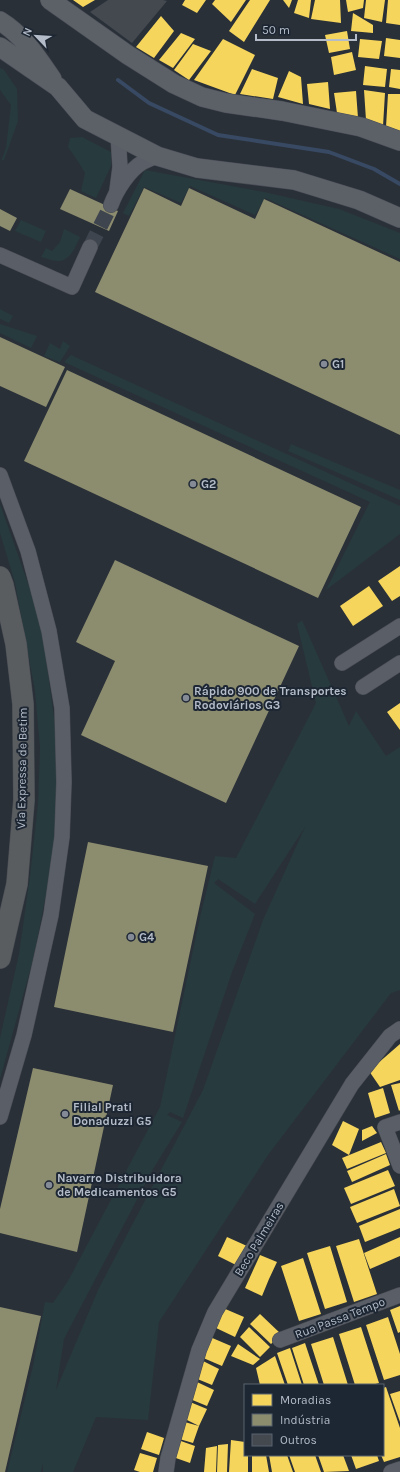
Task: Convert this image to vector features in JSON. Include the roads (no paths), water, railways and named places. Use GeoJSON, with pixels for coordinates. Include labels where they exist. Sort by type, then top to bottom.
{"type":"FeatureCollection","features":[{"type":"Feature","properties":{"kind":"highway","name":"Via Expressa de Betim"},"geometry":{"type":"LineString","coordinates":[[0,577],[16,644],[23,704],[24,800],[17,884],[0,958]]}},
{"type":"Feature","properties":{"kind":"main road"},"geometry":{"type":"LineString","coordinates":[[50,0],[128,55],[174,84],[202,97],[226,103],[282,111],[361,127],[400,141]]}},
{"type":"Feature","properties":{"kind":"main road"},"geometry":{"type":"LineString","coordinates":[[0,21],[31,48],[58,88],[85,119],[157,156],[197,168],[294,180],[359,200],[400,218]]}},
{"type":"Feature","properties":{"kind":"main road"},"geometry":{"type":"LineString","coordinates":[[0,47],[58,88]]}},
{"type":"Feature","properties":{"kind":"street"},"geometry":{"type":"LineString","coordinates":[[118,135],[120,167],[114,198],[142,163],[157,156]]}},
{"type":"Feature","properties":{"kind":"street"},"geometry":{"type":"LineString","coordinates":[[0,254],[72,287],[90,247]]}},
{"type":"Feature","properties":{"kind":"street"},"geometry":{"type":"LineString","coordinates":[[0,475],[28,551],[49,631],[62,708],[64,782],[62,837],[51,915],[24,1035],[0,1118]]}},
{"type":"Feature","properties":{"kind":"street"},"geometry":{"type":"LineString","coordinates":[[342,663],[400,626]]}},
{"type":"Feature","properties":{"kind":"street"},"geometry":{"type":"LineString","coordinates":[[363,687],[400,663]]}},
{"type":"Feature","properties":{"kind":"street","name":"Beco Palmeiras"},"geometry":{"type":"LineString","coordinates":[[166,1472],[168,1458],[199,1350],[215,1312],[352,1084],[390,1036],[400,1029]]}},
{"type":"Feature","properties":{"kind":"street"},"geometry":{"type":"LineString","coordinates":[[400,1122],[385,1126],[400,1166]]}},
{"type":"Feature","properties":{"kind":"street","name":"Rua Passa Tempo"},"geometry":{"type":"LineString","coordinates":[[280,1340],[400,1295]]}},
{"type":"Feature","properties":{"kind":"street"},"geometry":{"type":"LineString","coordinates":[[391,1472],[400,1469]]}},
{"type":"Feature","properties":{"kind":"waterway"},"geometry":{"type":"LineString","coordinates":[[118,80],[149,103],[218,135],[329,152],[374,169],[400,184]]}},
{"type":"Feature","properties":{"kind":"tunnel"},"geometry":{"type":"LineString","coordinates":[[90,247],[111,205]]}},
{"type":"Feature","properties":{"kind":"place","name":"G1"},"geometry":{"type":"Point","coordinates":[324,364]}},
{"type":"Feature","properties":{"kind":"place","name":"G2"},"geometry":{"type":"Point","coordinates":[193,484]}},
{"type":"Feature","properties":{"kind":"place","name":"Rápido 900 de Transportes Rodoviários G3"},"geometry":{"type":"Point","coordinates":[186,698]}},
{"type":"Feature","properties":{"kind":"place","name":"G4"},"geometry":{"type":"Point","coordinates":[131,937]}},
{"type":"Feature","properties":{"kind":"place","name":"Filial Prati Donaduzzi G5"},"geometry":{"type":"Point","coordinates":[65,1114]}},
{"type":"Feature","properties":{"kind":"place","name":"Navarro Distribuidora de Medicamentos G5"},"geometry":{"type":"Point","coordinates":[49,1185]}}]}
